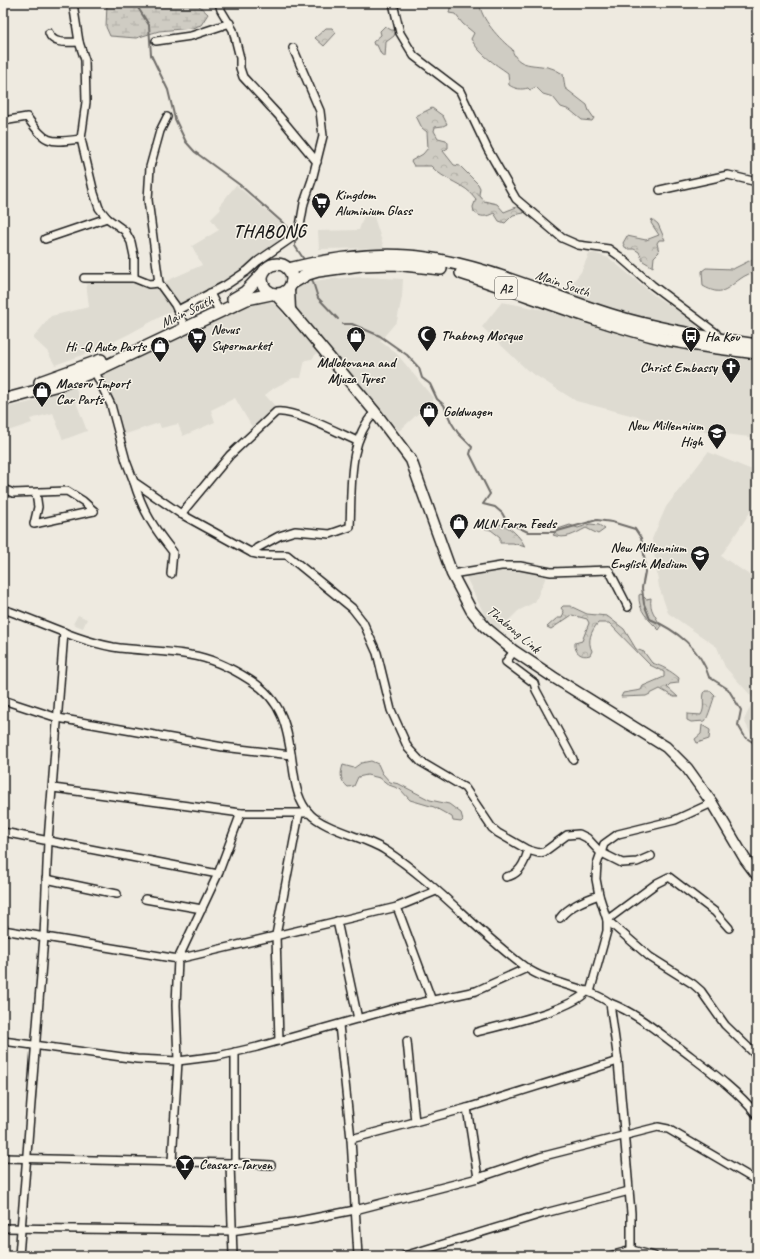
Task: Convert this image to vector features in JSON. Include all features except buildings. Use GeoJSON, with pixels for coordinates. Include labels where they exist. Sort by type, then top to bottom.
{"type":"FeatureCollection","features":[{"type":"Feature","properties":{"kind":"main road","name":"Main South"},"geometry":{"type":"LineString","coordinates":[[3,400],[62,384],[217,307],[245,292],[268,267],[276,264],[288,269],[360,256],[391,255],[427,258],[465,266],[614,316],[719,344],[757,352]]}},
{"type":"Feature","properties":{"kind":"main road","name":"Main South"},"geometry":{"type":"LineString","coordinates":[[3,393],[93,368],[247,299],[282,293],[308,274],[361,265],[394,264],[426,266],[462,273],[614,325],[665,339],[719,344],[757,345]]}},
{"type":"Feature","properties":{"kind":"main road"},"geometry":{"type":"LineString","coordinates":[[288,269],[292,276],[290,286],[290,310]]}},
{"type":"Feature","properties":{"kind":"main road"},"geometry":{"type":"LineString","coordinates":[[262,274],[262,283],[273,294]]}},
{"type":"Feature","properties":{"kind":"main road","name":"Thabong Link"},"geometry":{"type":"LineString","coordinates":[[273,294],[290,310],[376,412],[411,460],[452,574],[471,610],[485,627],[514,651],[666,747],[687,768],[712,803],[745,859],[757,875]]}},
{"type":"Feature","properties":{"kind":"street"},"geometry":{"type":"LineString","coordinates":[[73,3],[79,42],[85,60],[86,88],[81,139],[99,208],[107,218],[125,231],[131,242],[134,256],[134,278]]}},
{"type":"Feature","properties":{"kind":"street"},"geometry":{"type":"LineString","coordinates":[[219,3],[221,10],[230,23],[240,58],[240,68],[243,77],[279,116],[317,162]]}},
{"type":"Feature","properties":{"kind":"street"},"geometry":{"type":"LineString","coordinates":[[393,3],[400,33],[414,56],[460,91],[488,150],[516,199],[562,238],[578,245],[609,249],[619,256],[652,285],[716,333],[719,344]]}},
{"type":"Feature","properties":{"kind":"street"},"geometry":{"type":"LineString","coordinates":[[156,40],[191,36],[230,23]]}},
{"type":"Feature","properties":{"kind":"street"},"geometry":{"type":"LineString","coordinates":[[49,33],[51,38],[55,41],[79,42]]}},
{"type":"Feature","properties":{"kind":"street"},"geometry":{"type":"LineString","coordinates":[[178,310],[247,272],[258,261],[298,232],[304,203],[317,162],[323,136],[320,111],[293,48]]}},
{"type":"Feature","properties":{"kind":"street"},"geometry":{"type":"LineString","coordinates":[[3,121],[27,117],[45,138],[54,142],[81,139]]}},
{"type":"Feature","properties":{"kind":"street"},"geometry":{"type":"LineString","coordinates":[[167,117],[160,131],[150,167],[148,194],[159,283],[178,310],[183,323]]}},
{"type":"Feature","properties":{"kind":"street"},"geometry":{"type":"LineString","coordinates":[[660,190],[728,175],[757,182]]}},
{"type":"Feature","properties":{"kind":"street"},"geometry":{"type":"LineString","coordinates":[[45,239],[107,218]]}},
{"type":"Feature","properties":{"kind":"street"},"geometry":{"type":"LineString","coordinates":[[84,278],[134,278],[149,284],[159,283]]}},
{"type":"Feature","properties":{"kind":"street"},"geometry":{"type":"LineString","coordinates":[[210,293],[217,307]]}},
{"type":"Feature","properties":{"kind":"street"},"geometry":{"type":"LineString","coordinates":[[93,368],[111,405],[126,461],[141,505],[152,526],[173,552],[171,574]]}},
{"type":"Feature","properties":{"kind":"street"},"geometry":{"type":"LineString","coordinates":[[181,514],[230,455],[276,412],[283,410],[298,415],[357,441]]}},
{"type":"Feature","properties":{"kind":"street"},"geometry":{"type":"LineString","coordinates":[[252,553],[274,538],[295,531],[330,534],[350,527],[353,463],[357,441],[365,423],[376,412]]}},
{"type":"Feature","properties":{"kind":"street"},"geometry":{"type":"LineString","coordinates":[[134,482],[181,514],[252,553],[261,555],[287,555],[352,608],[363,622],[377,653],[391,710],[408,748],[421,762],[465,788],[492,828],[498,833],[528,850],[539,853],[544,852],[567,835],[579,834],[587,838],[600,852],[622,863],[637,862],[651,856]]}},
{"type":"Feature","properties":{"kind":"street"},"geometry":{"type":"LineString","coordinates":[[3,489],[13,493],[67,492],[82,501],[94,511],[34,524],[38,507],[36,493]]}},
{"type":"Feature","properties":{"kind":"street"},"geometry":{"type":"LineString","coordinates":[[452,574],[501,566],[520,566],[551,572],[595,569],[609,570],[628,607]]}},
{"type":"Feature","properties":{"kind":"street"},"geometry":{"type":"LineString","coordinates":[[3,609],[64,632],[112,646],[191,655],[223,666],[251,680],[267,692],[285,721],[296,792],[309,813],[323,822],[383,849],[415,872],[480,931],[527,968],[561,983],[588,992],[624,1009],[694,1059],[727,1086],[757,1115]]}},
{"type":"Feature","properties":{"kind":"street"},"geometry":{"type":"LineString","coordinates":[[19,1256],[44,937],[48,841],[64,632]]}},
{"type":"Feature","properties":{"kind":"street"},"geometry":{"type":"LineString","coordinates":[[514,651],[506,662],[534,683],[536,690],[573,759]]}},
{"type":"Feature","properties":{"kind":"street"},"geometry":{"type":"LineString","coordinates":[[3,700],[58,718],[223,747],[291,756]]}},
{"type":"Feature","properties":{"kind":"street"},"geometry":{"type":"LineString","coordinates":[[53,788],[241,813],[309,813]]}},
{"type":"Feature","properties":{"kind":"street"},"geometry":{"type":"LineString","coordinates":[[477,1032],[568,1004],[588,992],[603,950],[607,931],[607,920],[599,895],[596,879],[597,864],[600,852],[610,838],[618,834],[675,820],[712,803]]}},
{"type":"Feature","properties":{"kind":"street"},"geometry":{"type":"LineString","coordinates":[[172,1162],[178,1061],[176,1005],[178,959],[218,874],[241,813]]}},
{"type":"Feature","properties":{"kind":"street"},"geometry":{"type":"LineString","coordinates":[[278,1041],[276,935],[299,814]]}},
{"type":"Feature","properties":{"kind":"street"},"geometry":{"type":"LineString","coordinates":[[3,832],[218,874]]}},
{"type":"Feature","properties":{"kind":"street"},"geometry":{"type":"LineString","coordinates":[[506,876],[513,876],[518,872],[524,863],[528,850]]}},
{"type":"Feature","properties":{"kind":"street"},"geometry":{"type":"LineString","coordinates":[[607,920],[657,883],[669,877],[715,912],[730,928]]}},
{"type":"Feature","properties":{"kind":"street"},"geometry":{"type":"LineString","coordinates":[[46,879],[117,894]]}},
{"type":"Feature","properties":{"kind":"street"},"geometry":{"type":"LineString","coordinates":[[3,930],[178,959],[397,907],[436,891]]}},
{"type":"Feature","properties":{"kind":"street"},"geometry":{"type":"LineString","coordinates":[[560,918],[564,913],[580,902],[599,895]]}},
{"type":"Feature","properties":{"kind":"street"},"geometry":{"type":"LineString","coordinates":[[145,899],[202,909]]}},
{"type":"Feature","properties":{"kind":"street"},"geometry":{"type":"LineString","coordinates":[[397,907],[432,1001]]}},
{"type":"Feature","properties":{"kind":"street"},"geometry":{"type":"LineString","coordinates":[[607,920],[650,957],[693,984],[701,991],[725,1025],[757,1056]]}},
{"type":"Feature","properties":{"kind":"street"},"geometry":{"type":"LineString","coordinates":[[337,921],[358,1019]]}},
{"type":"Feature","properties":{"kind":"street"},"geometry":{"type":"LineString","coordinates":[[3,1041],[137,1059],[178,1061],[235,1052],[339,1025],[396,1008],[476,992],[515,975],[527,968]]}},
{"type":"Feature","properties":{"kind":"street"},"geometry":{"type":"LineString","coordinates":[[610,1003],[618,1061],[629,1191],[631,1253]]}},
{"type":"Feature","properties":{"kind":"street"},"geometry":{"type":"LineString","coordinates":[[339,1025],[351,1139],[358,1256]]}},
{"type":"Feature","properties":{"kind":"street"},"geometry":{"type":"LineString","coordinates":[[407,1041],[415,1122]]}},
{"type":"Feature","properties":{"kind":"street"},"geometry":{"type":"LineString","coordinates":[[233,1256],[233,1238],[231,1231],[235,1052]]}},
{"type":"Feature","properties":{"kind":"street"},"geometry":{"type":"LineString","coordinates":[[351,1139],[467,1108],[618,1061]]}},
{"type":"Feature","properties":{"kind":"street"},"geometry":{"type":"LineString","coordinates":[[467,1108],[478,1178]]}},
{"type":"Feature","properties":{"kind":"street"},"geometry":{"type":"LineString","coordinates":[[3,1228],[231,1231],[294,1222],[355,1210],[478,1178],[540,1157],[624,1134],[663,1126],[757,1181]]}},
{"type":"Feature","properties":{"kind":"street"},"geometry":{"type":"LineString","coordinates":[[3,1158],[271,1165]]}},
{"type":"Feature","properties":{"kind":"street"},"geometry":{"type":"LineString","coordinates":[[404,1256],[545,1213],[629,1191]]}},
{"type":"Feature","properties":{"kind":"street"},"geometry":{"type":"LineString","coordinates":[[610,1256],[631,1253],[654,1256]]}},
{"type":"Feature","properties":{"kind":"shaded area"},"geometry":{"type":"Polygon","coordinates":[[[236,185],[289,230],[288,233],[242,272],[99,349],[55,365],[47,351],[33,338],[51,316],[89,307],[86,282],[134,282],[153,287],[202,265],[192,246],[219,230],[211,219],[221,209],[219,206],[236,185]]]}},
{"type":"Feature","properties":{"kind":"shaded area"},"geometry":{"type":"Polygon","coordinates":[[[364,215],[374,217],[384,248],[319,249],[318,231],[359,230],[364,215]]]}},
{"type":"Feature","properties":{"kind":"shaded area"},"geometry":{"type":"Polygon","coordinates":[[[594,253],[609,258],[655,296],[696,323],[696,331],[661,324],[570,296],[565,292],[581,272],[589,254],[594,253]]]}},
{"type":"Feature","properties":{"kind":"shaded area"},"geometry":{"type":"Polygon","coordinates":[[[367,277],[403,279],[402,297],[397,321],[380,341],[397,354],[434,399],[399,431],[324,344],[312,359],[305,360],[301,378],[293,378],[274,388],[265,395],[275,406],[252,427],[235,398],[211,410],[215,422],[183,436],[178,424],[161,428],[159,423],[123,435],[113,403],[100,375],[257,301],[268,301],[275,304],[287,319],[297,310],[292,298],[294,290],[303,283],[327,279],[367,277]]]}},
{"type":"Feature","properties":{"kind":"shaded area"},"geometry":{"type":"Polygon","coordinates":[[[502,302],[561,313],[757,357],[757,438],[702,431],[642,418],[576,401],[527,370],[482,327],[502,302]]]}},
{"type":"Feature","properties":{"kind":"shaded area"},"geometry":{"type":"Polygon","coordinates":[[[75,387],[80,399],[76,402],[87,431],[63,440],[53,413],[30,419],[32,423],[5,432],[3,428],[3,408],[27,403],[75,387]]]}},
{"type":"Feature","properties":{"kind":"shaded area","name":"New Millennium English Medium"},"geometry":{"type":"Polygon","coordinates":[[[708,452],[757,472],[757,502],[721,556],[757,580],[757,737],[751,734],[744,720],[754,699],[725,667],[717,647],[668,613],[659,587],[652,539],[666,507],[708,452]]]}},
{"type":"Feature","properties":{"kind":"shaded area"},"geometry":{"type":"Polygon","coordinates":[[[500,569],[532,569],[546,577],[535,602],[518,611],[499,630],[485,616],[465,575],[500,569]]]}},
{"type":"Feature","properties":{"kind":"shaded area"},"geometry":{"type":"Polygon","coordinates":[[[78,615],[87,619],[83,628],[73,624],[78,615]]]}},
{"type":"Feature","properties":{"kind":"green space"},"geometry":{"type":"Polygon","coordinates":[[[107,3],[146,3],[165,6],[170,3],[196,3],[208,14],[201,25],[192,28],[159,31],[136,38],[110,36],[106,27],[107,3]]]}},
{"type":"Feature","properties":{"kind":"green space"},"geometry":{"type":"Polygon","coordinates":[[[451,3],[480,3],[483,15],[487,22],[497,35],[512,49],[518,60],[527,64],[552,68],[563,74],[565,88],[587,105],[594,118],[592,121],[582,120],[570,110],[561,107],[553,97],[543,94],[536,87],[530,90],[528,88],[520,89],[509,85],[508,73],[479,50],[471,39],[474,33],[463,24],[455,14],[449,13],[451,3]]]}},
{"type":"Feature","properties":{"kind":"green space"},"geometry":{"type":"Polygon","coordinates":[[[385,26],[391,30],[396,30],[394,36],[386,42],[385,57],[381,54],[377,45],[374,45],[373,42],[381,35],[380,31],[385,26]]]}},
{"type":"Feature","properties":{"kind":"green space"},"geometry":{"type":"Polygon","coordinates":[[[326,28],[332,28],[336,33],[324,46],[315,38],[326,28]]]}},
{"type":"Feature","properties":{"kind":"green space"},"geometry":{"type":"Polygon","coordinates":[[[432,108],[443,116],[447,124],[435,127],[434,131],[438,138],[446,140],[448,143],[448,148],[443,151],[454,165],[460,166],[478,184],[480,188],[479,195],[484,201],[497,204],[504,212],[519,206],[524,213],[513,215],[505,223],[499,221],[494,213],[481,216],[474,212],[473,207],[476,199],[466,189],[442,175],[431,166],[414,166],[411,161],[423,154],[428,148],[427,132],[422,128],[416,116],[432,108]]]}},
{"type":"Feature","properties":{"kind":"green space"},"geometry":{"type":"Polygon","coordinates":[[[652,219],[658,224],[665,240],[659,240],[657,243],[659,252],[654,257],[653,267],[643,261],[639,252],[634,249],[626,249],[623,243],[627,236],[646,240],[659,235],[651,223],[652,219]]]}},
{"type":"Feature","properties":{"kind":"green space"},"geometry":{"type":"Polygon","coordinates":[[[757,257],[757,270],[742,278],[727,289],[715,291],[703,286],[702,271],[706,268],[733,269],[757,257]]]}},
{"type":"Feature","properties":{"kind":"green space"},"geometry":{"type":"Polygon","coordinates":[[[498,524],[514,532],[521,539],[525,547],[513,543],[500,543],[500,537],[491,530],[479,527],[480,525],[488,527],[498,524]]]}},
{"type":"Feature","properties":{"kind":"green space"},"geometry":{"type":"Polygon","coordinates":[[[590,524],[599,525],[605,529],[598,534],[586,528],[566,537],[553,535],[558,529],[570,525],[578,528],[590,524]]]}},
{"type":"Feature","properties":{"kind":"green space"},"geometry":{"type":"Polygon","coordinates":[[[641,594],[646,599],[651,598],[652,610],[661,627],[659,630],[648,619],[640,606],[639,595],[641,594]]]}},
{"type":"Feature","properties":{"kind":"green space"},"geometry":{"type":"Polygon","coordinates":[[[563,606],[570,606],[587,614],[607,616],[624,629],[636,649],[644,652],[652,663],[666,669],[679,678],[678,683],[670,684],[667,687],[678,697],[674,697],[660,689],[646,696],[621,697],[623,693],[641,690],[643,686],[664,677],[664,672],[650,665],[609,623],[598,623],[593,629],[590,636],[592,651],[590,655],[584,656],[579,654],[575,643],[582,641],[589,623],[587,619],[572,615],[551,629],[547,627],[557,618],[562,618],[564,612],[561,608],[563,606]]]}},
{"type":"Feature","properties":{"kind":"green space"},"geometry":{"type":"Polygon","coordinates":[[[705,691],[711,691],[715,695],[705,721],[691,722],[687,720],[687,714],[701,715],[705,691]]]}},
{"type":"Feature","properties":{"kind":"green space"},"geometry":{"type":"Polygon","coordinates":[[[702,725],[710,730],[709,739],[697,743],[695,739],[701,734],[702,725]]]}},
{"type":"Feature","properties":{"kind":"green space"},"geometry":{"type":"Polygon","coordinates":[[[371,761],[378,764],[382,773],[390,782],[399,784],[430,800],[449,804],[461,813],[463,820],[461,822],[453,821],[452,817],[434,807],[410,800],[400,789],[389,785],[380,778],[367,775],[358,777],[354,786],[348,787],[345,785],[341,777],[343,765],[354,768],[361,763],[371,761]]]}},
{"type":"Feature","properties":{"kind":"waterway"},"geometry":{"type":"LineString","coordinates":[[135,3],[149,25],[151,55],[168,90],[175,119],[186,142],[195,152],[240,185],[291,230]]}},
{"type":"Feature","properties":{"kind":"waterway"},"geometry":{"type":"LineString","coordinates":[[295,241],[295,246],[303,258]]}},
{"type":"Feature","properties":{"kind":"waterway"},"geometry":{"type":"LineString","coordinates":[[312,279],[318,298],[338,319]]}},
{"type":"Feature","properties":{"kind":"waterway"},"geometry":{"type":"LineString","coordinates":[[343,324],[352,324],[380,336],[407,355],[419,368],[422,378],[430,384],[437,399],[444,405],[451,422],[458,433],[472,447],[470,454],[490,494],[483,504],[495,507],[502,513],[507,522],[528,532],[554,532],[597,520],[612,522],[635,529],[641,538],[644,554],[645,572],[642,588],[644,604],[650,619],[678,635],[694,649],[709,677],[728,689],[741,710],[738,725],[745,737],[757,745]]}},
{"type":"Feature","properties":{"kind":"place","name":"Kingdom Aluminium Glass"},"geometry":{"type":"Point","coordinates":[321,219]}},
{"type":"Feature","properties":{"kind":"place","name":"Thabong Mosque"},"geometry":{"type":"Point","coordinates":[427,352]}},
{"type":"Feature","properties":{"kind":"place","name":"Mdlokovana and Mjuza Tyres"},"geometry":{"type":"Point","coordinates":[356,353]}},
{"type":"Feature","properties":{"kind":"place","name":"Ha Kou"},"geometry":{"type":"Point","coordinates":[691,353]}},
{"type":"Feature","properties":{"kind":"place","name":"Nevus Supermarket"},"geometry":{"type":"Point","coordinates":[197,354]}},
{"type":"Feature","properties":{"kind":"place","name":"Hi -Q Auto Parts"},"geometry":{"type":"Point","coordinates":[160,363]}},
{"type":"Feature","properties":{"kind":"place","name":"Christ Embassy"},"geometry":{"type":"Point","coordinates":[731,384]}},
{"type":"Feature","properties":{"kind":"place","name":"Maseru Import Car Parts"},"geometry":{"type":"Point","coordinates":[42,408]}},
{"type":"Feature","properties":{"kind":"place","name":"Goldwagen"},"geometry":{"type":"Point","coordinates":[429,428]}},
{"type":"Feature","properties":{"kind":"place","name":"New Millennium High"},"geometry":{"type":"Point","coordinates":[717,450]}},
{"type":"Feature","properties":{"kind":"place","name":"MLN Farm Feeds"},"geometry":{"type":"Point","coordinates":[459,540]}},
{"type":"Feature","properties":{"kind":"place","name":"New Millennium English Medium"},"geometry":{"type":"Point","coordinates":[700,572]}},
{"type":"Feature","properties":{"kind":"place","name":"Ceasars Tarven"},"geometry":{"type":"Point","coordinates":[185,1181]}},
{"type":"Feature","properties":{"kind":"district","name":"THABONG"},"geometry":{"type":"Point","coordinates":[270,231]}}]}
